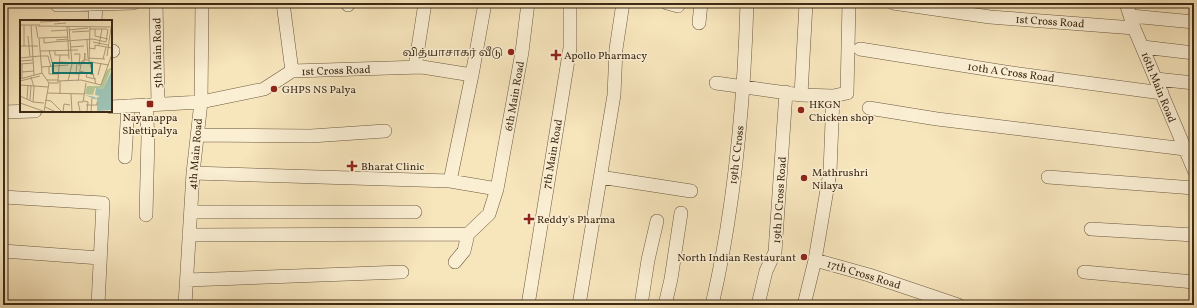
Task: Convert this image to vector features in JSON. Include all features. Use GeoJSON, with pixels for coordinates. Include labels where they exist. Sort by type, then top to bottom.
{"type":"FeatureCollection","features":[{"type":"Feature","properties":{"kind":"street"},"geometry":{"type":"LineString","coordinates":[[96,3],[96,20]]}},
{"type":"Feature","properties":{"kind":"street"},"geometry":{"type":"LineString","coordinates":[[57,5],[134,3]]}},
{"type":"Feature","properties":{"kind":"street","name":"5th Main Road"},"geometry":{"type":"LineString","coordinates":[[146,215],[148,137],[152,104],[156,3]]}},
{"type":"Feature","properties":{"kind":"street","name":"4th Main Road"},"geometry":{"type":"LineString","coordinates":[[185,305],[193,173],[201,102],[202,3]]}},
{"type":"Feature","properties":{"kind":"street"},"geometry":{"type":"LineString","coordinates":[[283,3],[292,71]]}},
{"type":"Feature","properties":{"kind":"street"},"geometry":{"type":"LineString","coordinates":[[415,67],[425,3]]}},
{"type":"Feature","properties":{"kind":"street"},"geometry":{"type":"LineString","coordinates":[[450,180],[472,75],[485,3]]}},
{"type":"Feature","properties":{"kind":"street","name":"6th Main Road"},"geometry":{"type":"LineString","coordinates":[[468,234],[489,214],[497,189],[522,52],[528,3]]}},
{"type":"Feature","properties":{"kind":"street","name":"7th Main Road"},"geometry":{"type":"LineString","coordinates":[[528,305],[570,48],[570,3]]}},
{"type":"Feature","properties":{"kind":"street"},"geometry":{"type":"LineString","coordinates":[[579,305],[614,95],[616,49],[623,3]]}},
{"type":"Feature","properties":{"kind":"street"},"geometry":{"type":"LineString","coordinates":[[699,23],[701,3]]}},
{"type":"Feature","properties":{"kind":"street","name":"19th C Cross"},"geometry":{"type":"LineString","coordinates":[[712,305],[725,249],[744,86],[747,3]]}},
{"type":"Feature","properties":{"kind":"street"},"geometry":{"type":"LineString","coordinates":[[801,95],[806,3]]}},
{"type":"Feature","properties":{"kind":"street"},"geometry":{"type":"LineString","coordinates":[[716,83],[801,95],[833,96],[846,93],[849,3]]}},
{"type":"Feature","properties":{"kind":"street","name":"1st Cross Road"},"geometry":{"type":"LineString","coordinates":[[893,3],[990,17],[1132,22],[1194,22]]}},
{"type":"Feature","properties":{"kind":"street","name":"16th Main Road"},"geometry":{"type":"LineString","coordinates":[[1126,3],[1142,47],[1187,145],[1194,170]]}},
{"type":"Feature","properties":{"kind":"street"},"geometry":{"type":"LineString","coordinates":[[1142,47],[1194,53]]}},
{"type":"Feature","properties":{"kind":"street","name":"10th A Cross Road"},"geometry":{"type":"LineString","coordinates":[[860,49],[1005,72],[1162,93]]}},
{"type":"Feature","properties":{"kind":"street","name":"1st Cross Road"},"geometry":{"type":"LineString","coordinates":[[112,107],[201,102],[264,89],[292,71],[415,67],[472,75]]}},
{"type":"Feature","properties":{"kind":"street"},"geometry":{"type":"LineString","coordinates":[[1156,79],[1194,83]]}},
{"type":"Feature","properties":{"kind":"street","name":"19th D Cross Road"},"geometry":{"type":"LineString","coordinates":[[758,305],[766,271],[775,252],[786,92]]}},
{"type":"Feature","properties":{"kind":"street"},"geometry":{"type":"LineString","coordinates":[[804,305],[815,260],[830,172],[833,96]]}},
{"type":"Feature","properties":{"kind":"street"},"geometry":{"type":"LineString","coordinates":[[125,156],[128,106]]}},
{"type":"Feature","properties":{"kind":"street"},"geometry":{"type":"LineString","coordinates":[[869,108],[937,119],[1187,145]]}},
{"type":"Feature","properties":{"kind":"street"},"geometry":{"type":"LineString","coordinates":[[3,112],[20,111]]}},
{"type":"Feature","properties":{"kind":"street"},"geometry":{"type":"LineString","coordinates":[[197,135],[311,136],[385,130]]}},
{"type":"Feature","properties":{"kind":"street"},"geometry":{"type":"LineString","coordinates":[[193,173],[450,180],[497,189]]}},
{"type":"Feature","properties":{"kind":"street"},"geometry":{"type":"LineString","coordinates":[[600,177],[691,191]]}},
{"type":"Feature","properties":{"kind":"street"},"geometry":{"type":"LineString","coordinates":[[1048,177],[1194,188]]}},
{"type":"Feature","properties":{"kind":"street"},"geometry":{"type":"LineString","coordinates":[[3,197],[103,202],[98,305]]}},
{"type":"Feature","properties":{"kind":"street"},"geometry":{"type":"LineString","coordinates":[[191,212],[415,212]]}},
{"type":"Feature","properties":{"kind":"street"},"geometry":{"type":"LineString","coordinates":[[665,305],[671,279],[681,213]]}},
{"type":"Feature","properties":{"kind":"street"},"geometry":{"type":"LineString","coordinates":[[641,305],[648,260],[657,221]]}},
{"type":"Feature","properties":{"kind":"street"},"geometry":{"type":"LineString","coordinates":[[1091,229],[1194,235]]}},
{"type":"Feature","properties":{"kind":"street"},"geometry":{"type":"LineString","coordinates":[[189,235],[468,234],[464,251],[455,262]]}},
{"type":"Feature","properties":{"kind":"street"},"geometry":{"type":"LineString","coordinates":[[3,251],[100,258]]}},
{"type":"Feature","properties":{"kind":"street","name":"17th Cross Road"},"geometry":{"type":"LineString","coordinates":[[815,260],[869,275],[958,305]]}},
{"type":"Feature","properties":{"kind":"street"},"geometry":{"type":"LineString","coordinates":[[187,280],[402,272]]}},
{"type":"Feature","properties":{"kind":"street"},"geometry":{"type":"LineString","coordinates":[[1084,272],[1194,282]]}},
{"type":"Feature","properties":{"kind":"place","name":"வித்யாசாகர் வீடு"},"geometry":{"type":"Point","coordinates":[511,52]}},
{"type":"Feature","properties":{"kind":"place","name":"Apollo Pharmacy"},"geometry":{"type":"Point","coordinates":[556,55]}},
{"type":"Feature","properties":{"kind":"place","name":"GHPS NS Palya"},"geometry":{"type":"Point","coordinates":[274,89]}},
{"type":"Feature","properties":{"kind":"place","name":"Nayanappa Shettipalya"},"geometry":{"type":"Point","coordinates":[150,104]}},
{"type":"Feature","properties":{"kind":"place","name":"HKGN Chicken shop"},"geometry":{"type":"Point","coordinates":[801,110]}},
{"type":"Feature","properties":{"kind":"place","name":"Bharat Clinic"},"geometry":{"type":"Point","coordinates":[352,166]}},
{"type":"Feature","properties":{"kind":"place","name":"Mathrushri Nilaya"},"geometry":{"type":"Point","coordinates":[804,178]}},
{"type":"Feature","properties":{"kind":"place","name":"Reddy's Pharma"},"geometry":{"type":"Point","coordinates":[529,219]}},
{"type":"Feature","properties":{"kind":"place","name":"North Indian Restaurant"},"geometry":{"type":"Point","coordinates":[804,257]}}]}
